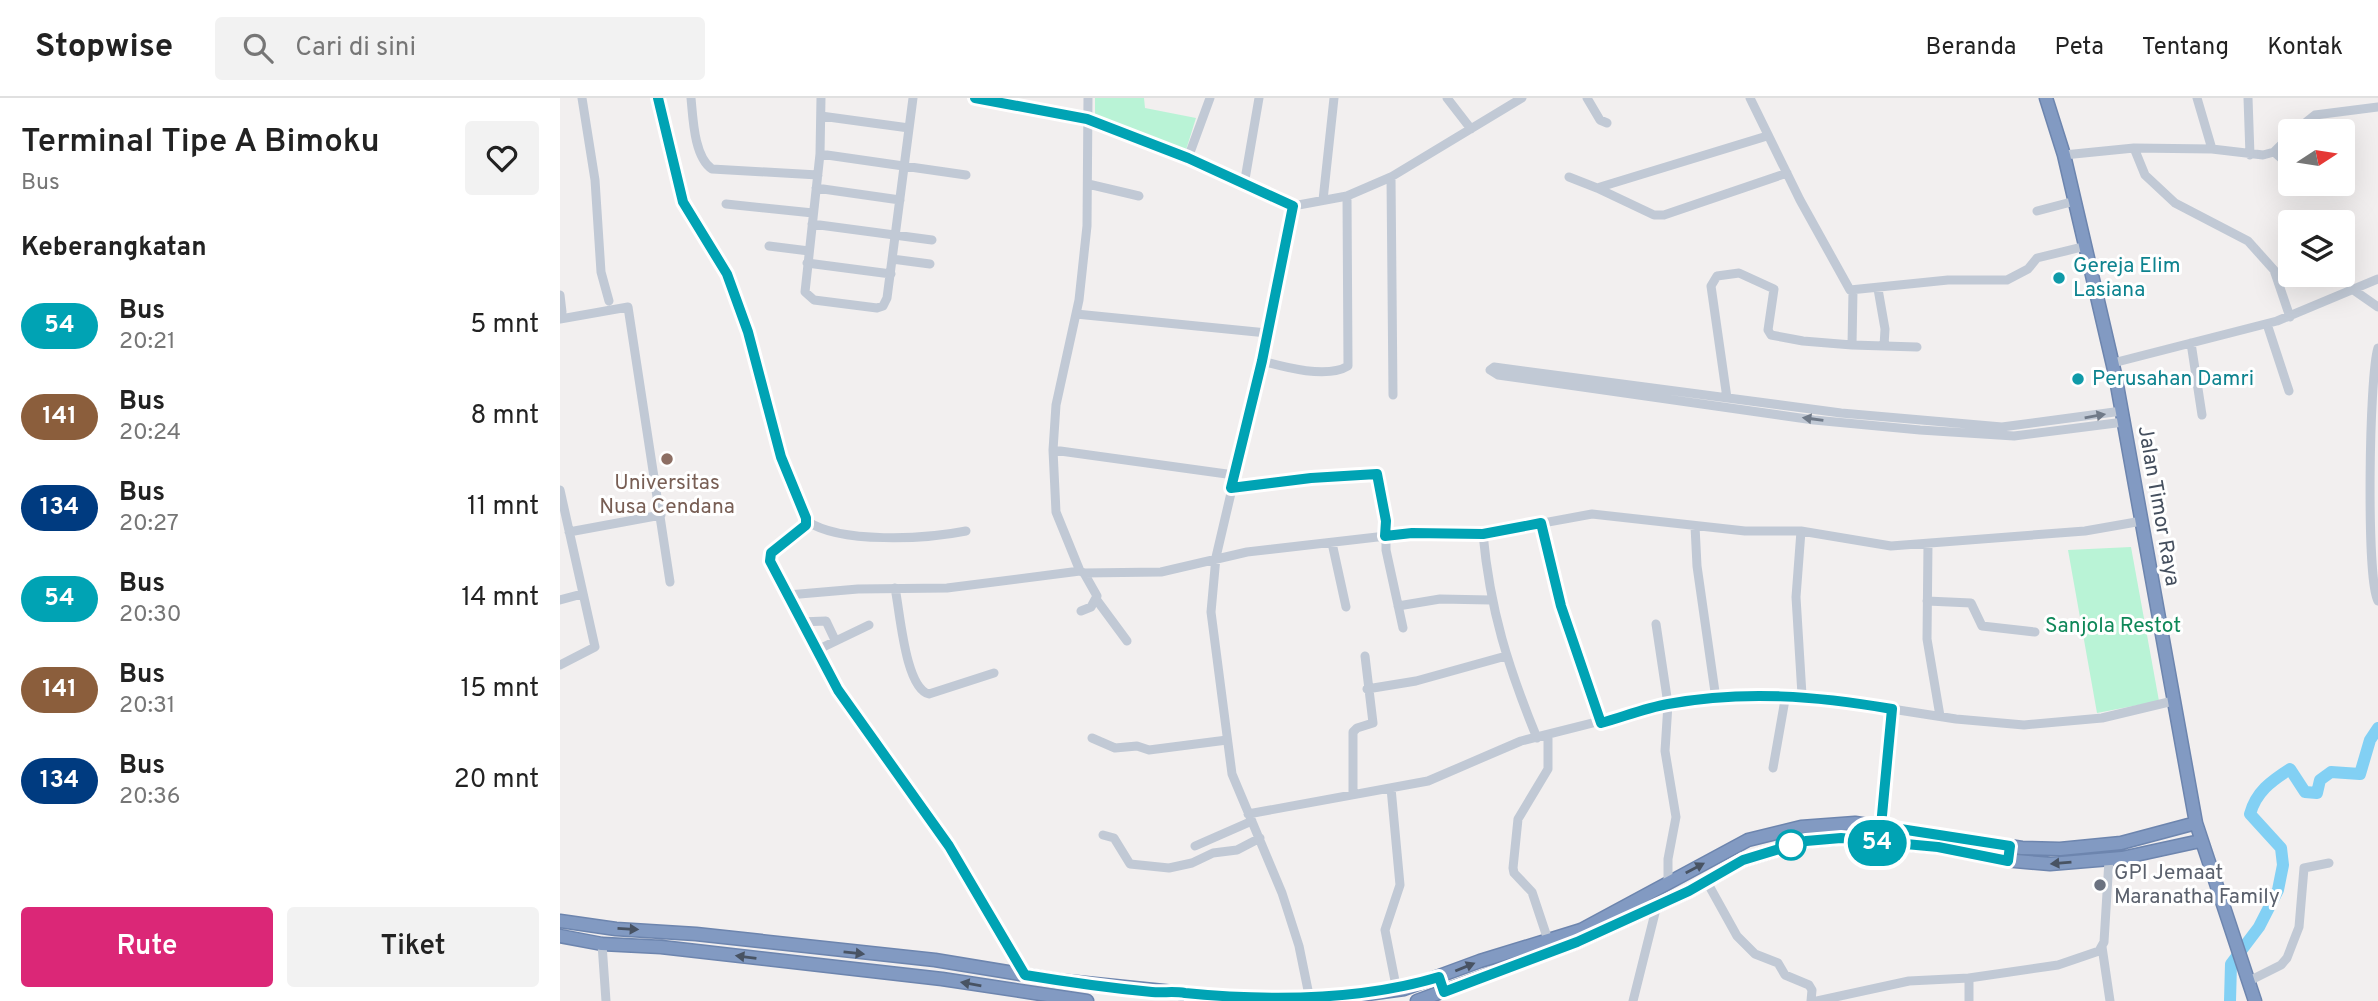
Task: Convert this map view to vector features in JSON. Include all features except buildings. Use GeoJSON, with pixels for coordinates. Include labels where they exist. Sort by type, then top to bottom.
{"type":"FeatureCollection","features":[{"type":"Feature","properties":{"kind":"highway","name":"Jalan Timor Raya"},"geometry":{"type":"LineString","coordinates":[[2046,98],[2064,155],[2113,363],[2200,841],[2238,944],[2255,1001]]}},
{"type":"Feature","properties":{"kind":"highway"},"geometry":{"type":"LineString","coordinates":[[560,920],[935,960],[1064,981],[1183,993],[1207,999],[1310,1000],[1397,990],[1588,927],[1748,840],[1774,832],[1825,823],[1881,826],[2039,849],[2097,846],[2149,837],[2196,823]]}},
{"type":"Feature","properties":{"kind":"highway"},"geometry":{"type":"LineString","coordinates":[[1774,832],[1778,848]]}},
{"type":"Feature","properties":{"kind":"highway"},"geometry":{"type":"LineString","coordinates":[[1417,1001],[1577,942],[1707,882],[1743,860],[1817,839],[1841,838],[1938,847],[2008,861],[2050,864],[2109,860],[2200,841]]}},
{"type":"Feature","properties":{"kind":"highway"},"geometry":{"type":"LineString","coordinates":[[2008,861],[2010,846]]}},
{"type":"Feature","properties":{"kind":"highway"},"geometry":{"type":"LineString","coordinates":[[1663,903],[1665,883]]}},
{"type":"Feature","properties":{"kind":"highway"},"geometry":{"type":"LineString","coordinates":[[560,936],[602,944],[661,947],[943,979],[1087,1001]]}},
{"type":"Feature","properties":{"kind":"highway"},"geometry":{"type":"LineString","coordinates":[[777,961],[779,945]]}},
{"type":"Feature","properties":{"kind":"highway"},"geometry":{"type":"LineString","coordinates":[[1439,977],[1444,992]]}},
{"type":"Feature","properties":{"kind":"highway"},"geometry":{"type":"LineString","coordinates":[[1061,999],[1064,981]]}},
{"type":"Feature","properties":{"kind":"street"},"geometry":{"type":"LineString","coordinates":[[582,98],[595,180],[601,272],[610,302]]}},
{"type":"Feature","properties":{"kind":"street"},"geometry":{"type":"LineString","coordinates":[[658,98],[683,202],[727,274],[748,332],[781,457],[807,521],[818,529],[838,535],[891,536],[966,531]]}},
{"type":"Feature","properties":{"kind":"street"},"geometry":{"type":"LineString","coordinates":[[691,98],[697,140],[708,167],[718,170],[818,175]]}},
{"type":"Feature","properties":{"kind":"street"},"geometry":{"type":"LineString","coordinates":[[821,98],[820,154],[804,288],[814,300],[880,307],[887,298],[891,274],[913,98]]}},
{"type":"Feature","properties":{"kind":"street"},"geometry":{"type":"LineString","coordinates":[[975,98],[1087,119],[1188,158],[1293,206],[1347,196],[1391,177],[1522,98]]}},
{"type":"Feature","properties":{"kind":"street"},"geometry":{"type":"LineString","coordinates":[[1088,98],[1088,184],[1076,314],[1056,405],[1053,450],[1056,512],[1096,599],[1127,641]]}},
{"type":"Feature","properties":{"kind":"street"},"geometry":{"type":"LineString","coordinates":[[1188,158],[1210,98]]}},
{"type":"Feature","properties":{"kind":"street"},"geometry":{"type":"LineString","coordinates":[[1244,185],[1259,98]]}},
{"type":"Feature","properties":{"kind":"street"},"geometry":{"type":"LineString","coordinates":[[1323,200],[1334,98]]}},
{"type":"Feature","properties":{"kind":"street"},"geometry":{"type":"LineString","coordinates":[[1447,98],[1471,129]]}},
{"type":"Feature","properties":{"kind":"street"},"geometry":{"type":"LineString","coordinates":[[1587,98],[1600,120],[1608,123]]}},
{"type":"Feature","properties":{"kind":"street"},"geometry":{"type":"LineString","coordinates":[[1750,98],[1766,136],[1830,256],[1853,291],[1852,345]]}},
{"type":"Feature","properties":{"kind":"street"},"geometry":{"type":"LineString","coordinates":[[2197,98],[2212,149]]}},
{"type":"Feature","properties":{"kind":"street"},"geometry":{"type":"LineString","coordinates":[[2248,98],[2249,155]]}},
{"type":"Feature","properties":{"kind":"street"},"geometry":{"type":"LineString","coordinates":[[2310,119],[2315,115],[2378,107]]}},
{"type":"Feature","properties":{"kind":"street"},"geometry":{"type":"LineString","coordinates":[[821,116],[909,128]]}},
{"type":"Feature","properties":{"kind":"street"},"geometry":{"type":"LineString","coordinates":[[1597,188],[1766,136]]}},
{"type":"Feature","properties":{"kind":"street"},"geometry":{"type":"LineString","coordinates":[[2064,155],[2134,148],[2212,149],[2249,155],[2274,152],[2278,148]]}},
{"type":"Feature","properties":{"kind":"street"},"geometry":{"type":"LineString","coordinates":[[2134,148],[2145,175],[2175,204],[2248,241],[2274,271],[2290,317]]}},
{"type":"Feature","properties":{"kind":"street"},"geometry":{"type":"LineString","coordinates":[[2274,152],[2278,156]]}},
{"type":"Feature","properties":{"kind":"street"},"geometry":{"type":"LineString","coordinates":[[820,154],[966,174]]}},
{"type":"Feature","properties":{"kind":"street"},"geometry":{"type":"LineString","coordinates":[[1569,177],[1654,215],[1664,215],[1787,173]]}},
{"type":"Feature","properties":{"kind":"street"},"geometry":{"type":"LineString","coordinates":[[1391,177],[1393,395]]}},
{"type":"Feature","properties":{"kind":"street"},"geometry":{"type":"LineString","coordinates":[[1088,184],[1139,196]]}},
{"type":"Feature","properties":{"kind":"street"},"geometry":{"type":"LineString","coordinates":[[816,188],[900,200]]}},
{"type":"Feature","properties":{"kind":"street"},"geometry":{"type":"LineString","coordinates":[[1262,361],[1309,370],[1337,370],[1348,366],[1347,196]]}},
{"type":"Feature","properties":{"kind":"street"},"geometry":{"type":"LineString","coordinates":[[2037,211],[2075,201]]}},
{"type":"Feature","properties":{"kind":"street"},"geometry":{"type":"LineString","coordinates":[[726,204],[813,213]]}},
{"type":"Feature","properties":{"kind":"street"},"geometry":{"type":"LineString","coordinates":[[1293,206],[1262,361],[1216,557],[1212,634],[1236,789],[1260,838],[1299,946],[1310,1000]]}},
{"type":"Feature","properties":{"kind":"street"},"geometry":{"type":"LineString","coordinates":[[812,224],[932,240]]}},
{"type":"Feature","properties":{"kind":"street"},"geometry":{"type":"LineString","coordinates":[[769,246],[809,251]]}},
{"type":"Feature","properties":{"kind":"street"},"geometry":{"type":"LineString","coordinates":[[1853,291],[1948,281],[2007,280],[2028,269],[2036,258],[2086,246]]}},
{"type":"Feature","properties":{"kind":"street"},"geometry":{"type":"LineString","coordinates":[[892,259],[930,264]]}},
{"type":"Feature","properties":{"kind":"street"},"geometry":{"type":"LineString","coordinates":[[807,263],[891,274]]}},
{"type":"Feature","properties":{"kind":"street"},"geometry":{"type":"LineString","coordinates":[[1727,398],[1711,286],[1717,276],[1739,273],[1774,289],[1769,334],[1803,341],[1917,347]]}},
{"type":"Feature","properties":{"kind":"street"},"geometry":{"type":"LineString","coordinates":[[2113,363],[2290,317],[2378,279]]}},
{"type":"Feature","properties":{"kind":"street"},"geometry":{"type":"LineString","coordinates":[[1878,289],[1885,329],[1884,346]]}},
{"type":"Feature","properties":{"kind":"street"},"geometry":{"type":"LineString","coordinates":[[2355,291],[2378,307]]}},
{"type":"Feature","properties":{"kind":"street"},"geometry":{"type":"LineString","coordinates":[[560,295],[561,316],[628,307],[670,582]]}},
{"type":"Feature","properties":{"kind":"street"},"geometry":{"type":"LineString","coordinates":[[1076,314],[1267,333]]}},
{"type":"Feature","properties":{"kind":"street"},"geometry":{"type":"LineString","coordinates":[[2267,324],[2288,391]]}},
{"type":"Feature","properties":{"kind":"street"},"geometry":{"type":"LineString","coordinates":[[2191,343],[2202,415]]}},
{"type":"Feature","properties":{"kind":"street"},"geometry":{"type":"LineString","coordinates":[[2378,348],[2372,367],[2371,464],[2372,574],[2378,601]]}},
{"type":"Feature","properties":{"kind":"street"},"geometry":{"type":"LineString","coordinates":[[1841,418],[1727,398],[1494,367],[1490,370],[1498,375],[1585,388],[1841,418],[2014,436],[2123,416]]}},
{"type":"Feature","properties":{"kind":"street"},"geometry":{"type":"LineString","coordinates":[[1053,450],[1234,475]]}},
{"type":"Feature","properties":{"kind":"street"},"geometry":{"type":"LineString","coordinates":[[1231,488],[1311,478],[1377,474],[1386,521],[1385,536],[1403,628]]}},
{"type":"Feature","properties":{"kind":"street"},"geometry":{"type":"LineString","coordinates":[[560,490],[595,647],[560,665]]}},
{"type":"Feature","properties":{"kind":"street"},"geometry":{"type":"LineString","coordinates":[[788,596],[895,588],[947,588],[1082,572],[1161,572],[1216,557],[1412,533],[1483,534],[1601,514],[1695,527],[1801,531],[1882,546],[2085,531],[2142,522]]}},
{"type":"Feature","properties":{"kind":"street"},"geometry":{"type":"LineString","coordinates":[[569,531],[661,515]]}},
{"type":"Feature","properties":{"kind":"street"},"geometry":{"type":"LineString","coordinates":[[807,521],[770,557],[800,622],[838,690],[909,787],[952,852],[1025,975]]}},
{"type":"Feature","properties":{"kind":"street"},"geometry":{"type":"LineString","coordinates":[[1541,523],[1561,606],[1601,723]]}},
{"type":"Feature","properties":{"kind":"street"},"geometry":{"type":"LineString","coordinates":[[1695,527],[1697,566],[1716,699]]}},
{"type":"Feature","properties":{"kind":"street"},"geometry":{"type":"LineString","coordinates":[[1801,531],[1796,597],[1802,695]]}},
{"type":"Feature","properties":{"kind":"street"},"geometry":{"type":"LineString","coordinates":[[1483,534],[1490,600],[1506,656],[1537,738]]}},
{"type":"Feature","properties":{"kind":"street"},"geometry":{"type":"LineString","coordinates":[[1332,543],[1346,607]]}},
{"type":"Feature","properties":{"kind":"street"},"geometry":{"type":"LineString","coordinates":[[1928,544],[1928,651],[1940,716]]}},
{"type":"Feature","properties":{"kind":"street"},"geometry":{"type":"LineString","coordinates":[[895,588],[910,667],[915,683],[924,693],[929,694],[994,673]]}},
{"type":"Feature","properties":{"kind":"street"},"geometry":{"type":"LineString","coordinates":[[560,600],[582,594]]}},
{"type":"Feature","properties":{"kind":"street"},"geometry":{"type":"LineString","coordinates":[[1081,611],[1096,599]]}},
{"type":"Feature","properties":{"kind":"street"},"geometry":{"type":"LineString","coordinates":[[1398,606],[1440,599],[1490,600]]}},
{"type":"Feature","properties":{"kind":"street"},"geometry":{"type":"LineString","coordinates":[[1927,601],[1967,601],[1973,605],[1982,626],[2035,632]]}},
{"type":"Feature","properties":{"kind":"street"},"geometry":{"type":"LineString","coordinates":[[800,622],[826,621],[835,640]]}},
{"type":"Feature","properties":{"kind":"street"},"geometry":{"type":"LineString","coordinates":[[1656,624],[1668,704],[1665,751],[1676,817],[1665,883]]}},
{"type":"Feature","properties":{"kind":"street"},"geometry":{"type":"LineString","coordinates":[[815,651],[869,625]]}},
{"type":"Feature","properties":{"kind":"street"},"geometry":{"type":"LineString","coordinates":[[1353,794],[1353,732],[1373,723],[1365,656]]}},
{"type":"Feature","properties":{"kind":"street"},"geometry":{"type":"LineString","coordinates":[[1367,689],[1416,681],[1506,656]]}},
{"type":"Feature","properties":{"kind":"street"},"geometry":{"type":"LineString","coordinates":[[1195,846],[1250,818],[1353,794],[1440,778],[1503,747],[1668,704],[1786,694],[2024,725],[2102,718],[2173,701]]}},
{"type":"Feature","properties":{"kind":"street"},"geometry":{"type":"LineString","coordinates":[[1773,768],[1786,694]]}},
{"type":"Feature","properties":{"kind":"street"},"geometry":{"type":"LineString","coordinates":[[1881,826],[1892,709]]}},
{"type":"Feature","properties":{"kind":"street"},"geometry":{"type":"LineString","coordinates":[[1548,735],[1548,769],[1518,819],[1513,868],[1514,873],[1532,891],[1548,940]]}},
{"type":"Feature","properties":{"kind":"street"},"geometry":{"type":"LineString","coordinates":[[1092,738],[1115,748],[1138,746],[1149,750],[1227,740]]}},
{"type":"Feature","properties":{"kind":"street"},"geometry":{"type":"LineString","coordinates":[[1391,788],[1400,885],[1385,930],[1397,990]]}},
{"type":"Feature","properties":{"kind":"street"},"geometry":{"type":"LineString","coordinates":[[1103,835],[1114,838],[1130,864],[1169,868],[1196,862],[1213,853],[1237,850],[1260,838]]}},
{"type":"Feature","properties":{"kind":"street"},"geometry":{"type":"LineString","coordinates":[[2109,860],[2102,947],[2110,1001]]}},
{"type":"Feature","properties":{"kind":"street"},"geometry":{"type":"LineString","coordinates":[[2249,981],[2285,961],[2299,927],[2304,868],[2329,863]]}},
{"type":"Feature","properties":{"kind":"street"},"geometry":{"type":"LineString","coordinates":[[1707,882],[1737,936],[1755,954],[1778,962],[1785,975],[1809,985],[1812,990],[1811,1001]]}},
{"type":"Feature","properties":{"kind":"street"},"geometry":{"type":"LineString","coordinates":[[1633,1001],[1663,903]]}},
{"type":"Feature","properties":{"kind":"street"},"geometry":{"type":"LineString","coordinates":[[602,944],[606,1001]]}},
{"type":"Feature","properties":{"kind":"street"},"geometry":{"type":"LineString","coordinates":[[1817,1001],[1909,981],[1969,978],[2058,965],[2090,955],[2102,947]]}},
{"type":"Feature","properties":{"kind":"street"},"geometry":{"type":"LineString","coordinates":[[1969,978],[1969,1001]]}},
{"type":"Feature","properties":{"kind":"green space"},"geometry":{"type":"Polygon","coordinates":[[[1095,98],[1144,98],[1145,108],[1196,118],[1186,150],[1095,115],[1095,98]]]}},
{"type":"Feature","properties":{"kind":"green space","name":"Sanjola Restot"},"geometry":{"type":"Polygon","coordinates":[[[2131,547],[2159,701],[2097,713],[2068,550],[2131,547]]]}},
{"type":"Feature","properties":{"kind":"waterway"},"geometry":{"type":"LineString","coordinates":[[2230,1001],[2231,964],[2259,927],[2278,890],[2283,865],[2281,848],[2250,814],[2256,799],[2290,769],[2305,792],[2317,793],[2320,780],[2331,772],[2360,774],[2370,740],[2378,728]]}},
{"type":"Feature","properties":{"kind":"bus line","name":"54"},"geometry":{"type":"LineString","coordinates":[[658,98],[662,124],[683,202],[727,274],[748,332],[781,457],[807,521],[800,531],[771,553],[770,561],[823,666],[949,846],[1025,975],[1151,992],[1183,993],[1207,999],[1331,999],[1376,995],[1439,977],[1444,992],[1577,942],[1631,915],[1689,891],[1743,860],[1806,841],[1841,838],[1938,847],[2008,861],[2010,846],[1934,832],[1881,826],[1892,709],[1802,695],[1766,694],[1668,704],[1601,723],[1561,606],[1541,523],[1483,534],[1412,533],[1385,536],[1386,521],[1377,474],[1311,478],[1231,488],[1262,361],[1293,206],[1188,158],[1087,119],[975,98]]}},
{"type":"Feature","properties":{"kind":"place","name":"Gereja Elim Lasiana"},"geometry":{"type":"Point","coordinates":[2059,278]}},
{"type":"Feature","properties":{"kind":"place","name":"Perusahan Damri"},"geometry":{"type":"Point","coordinates":[2078,379]}},
{"type":"Feature","properties":{"kind":"place","name":"Universitas Nusa Cendana"},"geometry":{"type":"Point","coordinates":[667,459]}},
{"type":"Feature","properties":{"kind":"place","name":"GPI Jemaat Maranatha Family"},"geometry":{"type":"Point","coordinates":[2100,885]}}]}
